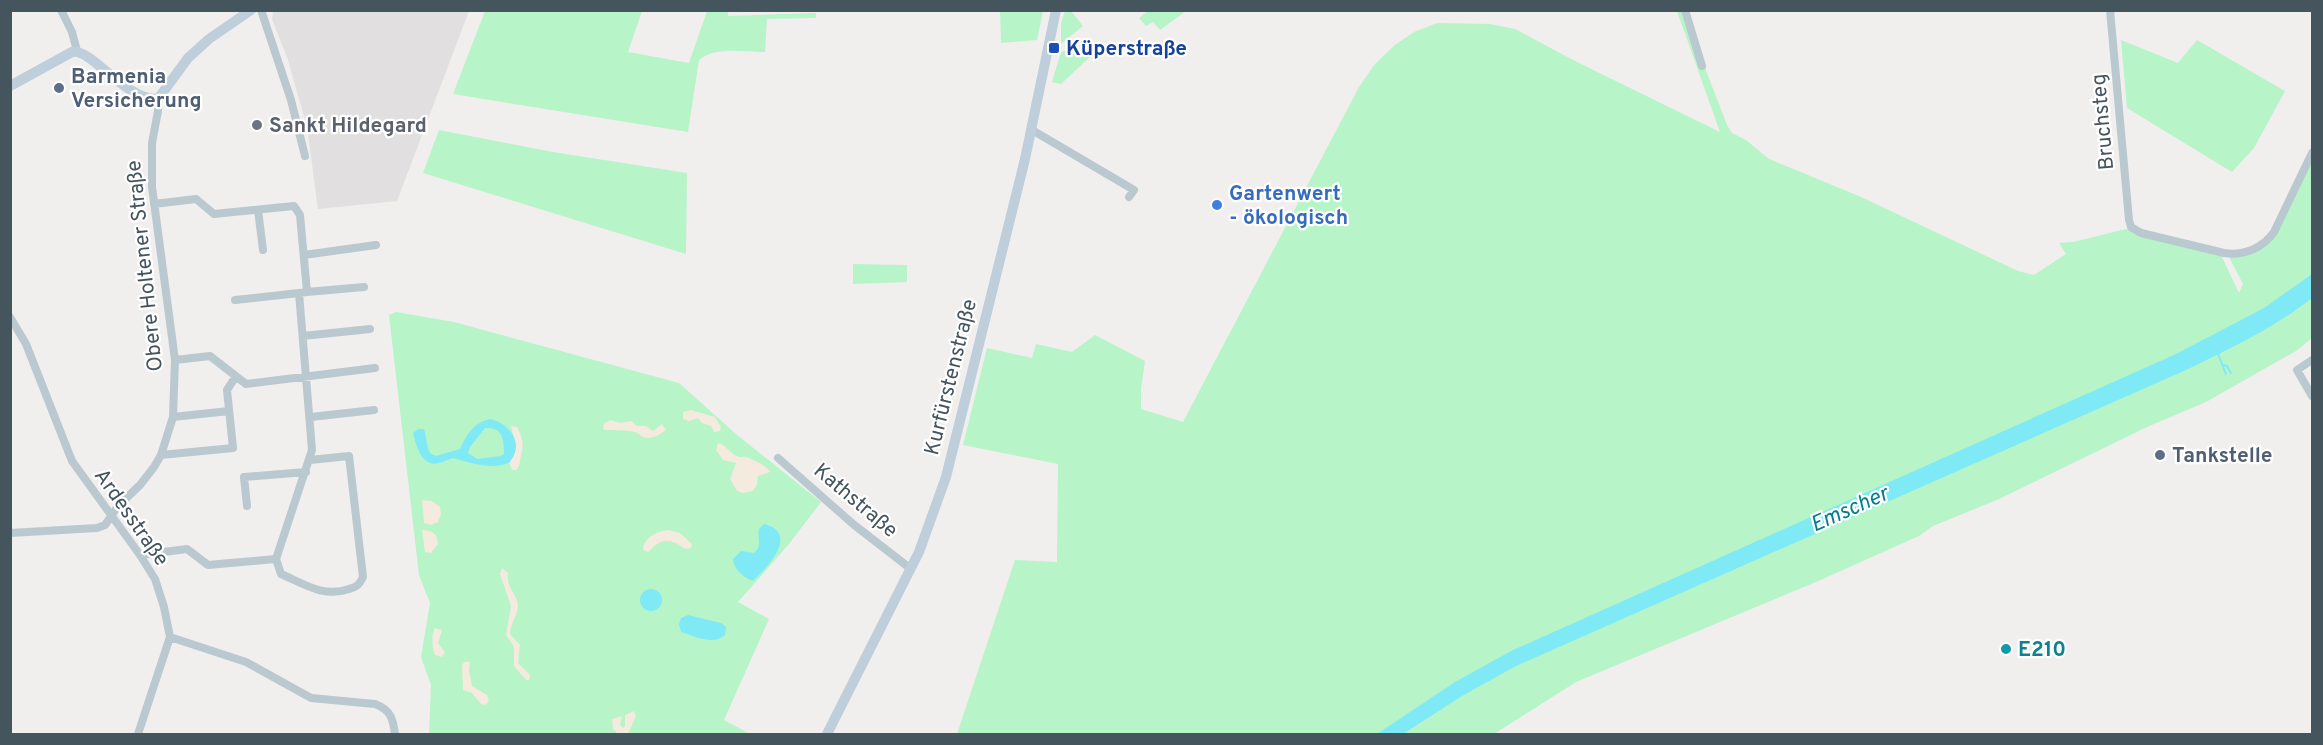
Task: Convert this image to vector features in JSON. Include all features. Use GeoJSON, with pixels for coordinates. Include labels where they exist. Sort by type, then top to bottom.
{"type":"FeatureCollection","features":[{"type":"Feature","properties":{"kind":"main road"},"geometry":{"type":"LineString","coordinates":[[10,86],[77,51],[86,55],[131,91],[158,99],[188,58],[208,39],[251,10]]}},
{"type":"Feature","properties":{"kind":"main road","name":"Kurfürstenstraße"},"geometry":{"type":"LineString","coordinates":[[827,735],[911,569],[927,533],[946,477],[1032,130],[1056,10]]}},
{"type":"Feature","properties":{"kind":"street"},"geometry":{"type":"LineString","coordinates":[[62,10],[72,32],[77,51]]}},
{"type":"Feature","properties":{"kind":"street"},"geometry":{"type":"LineString","coordinates":[[261,10],[291,100],[305,156]]}},
{"type":"Feature","properties":{"kind":"street"},"geometry":{"type":"LineString","coordinates":[[1685,10],[1702,66]]}},
{"type":"Feature","properties":{"kind":"street","name":"Bruchsteg"},"geometry":{"type":"LineString","coordinates":[[2110,10],[2129,220],[2134,229],[2141,233],[2224,253],[2235,254],[2248,251],[2268,241],[2274,232],[2313,153]]}},
{"type":"Feature","properties":{"kind":"street","name":"Obere Holtener Straße"},"geometry":{"type":"LineString","coordinates":[[111,516],[140,485],[161,455],[173,417],[175,360],[151,165],[158,99]]}},
{"type":"Feature","properties":{"kind":"street"},"geometry":{"type":"LineString","coordinates":[[1032,130],[1134,190],[1129,197]]}},
{"type":"Feature","properties":{"kind":"street"},"geometry":{"type":"LineString","coordinates":[[154,204],[196,199],[214,214],[294,206],[300,215],[304,255],[303,336],[312,450],[276,559],[281,574],[325,593],[339,593],[356,587],[363,577],[349,456],[310,460]]}},
{"type":"Feature","properties":{"kind":"street"},"geometry":{"type":"LineString","coordinates":[[258,210],[263,250]]}},
{"type":"Feature","properties":{"kind":"street"},"geometry":{"type":"LineString","coordinates":[[304,255],[376,245]]}},
{"type":"Feature","properties":{"kind":"street"},"geometry":{"type":"LineString","coordinates":[[235,300],[364,288]]}},
{"type":"Feature","properties":{"kind":"street","name":"Ardesstraße"},"geometry":{"type":"LineString","coordinates":[[10,317],[26,344],[72,462],[155,579],[170,637]]}},
{"type":"Feature","properties":{"kind":"street"},"geometry":{"type":"LineString","coordinates":[[303,336],[370,329]]}},
{"type":"Feature","properties":{"kind":"street"},"geometry":{"type":"LineString","coordinates":[[175,360],[210,356],[246,384],[375,368]]}},
{"type":"Feature","properties":{"kind":"street"},"geometry":{"type":"LineString","coordinates":[[2313,360],[2296,370],[2313,396]]}},
{"type":"Feature","properties":{"kind":"street"},"geometry":{"type":"LineString","coordinates":[[161,455],[233,448],[227,390],[236,376]]}},
{"type":"Feature","properties":{"kind":"street"},"geometry":{"type":"LineString","coordinates":[[311,417],[374,410]]}},
{"type":"Feature","properties":{"kind":"street"},"geometry":{"type":"LineString","coordinates":[[173,417],[229,411]]}},
{"type":"Feature","properties":{"kind":"street","name":"Kathstraße"},"geometry":{"type":"LineString","coordinates":[[778,458],[853,524],[911,569]]}},
{"type":"Feature","properties":{"kind":"street"},"geometry":{"type":"LineString","coordinates":[[247,506],[244,477],[306,472]]}},
{"type":"Feature","properties":{"kind":"street"},"geometry":{"type":"LineString","coordinates":[[10,533],[96,528],[105,525],[111,516]]}},
{"type":"Feature","properties":{"kind":"street"},"geometry":{"type":"LineString","coordinates":[[140,555],[187,549],[208,565],[276,559]]}},
{"type":"Feature","properties":{"kind":"street"},"geometry":{"type":"LineString","coordinates":[[138,735],[170,637],[246,662],[311,698],[375,704],[383,707],[392,717],[395,735]]}},
{"type":"Feature","properties":{"kind":"shaded area"},"geometry":{"type":"Polygon","coordinates":[[[469,11],[397,201],[318,209],[307,127],[288,60],[272,19],[273,12],[469,11]]]}},
{"type":"Feature","properties":{"kind":"green space"},"geometry":{"type":"Polygon","coordinates":[[[1149,10],[1186,11],[1160,30],[1153,22],[1146,26],[1139,18],[1149,10]]]}},
{"type":"Feature","properties":{"kind":"green space"},"geometry":{"type":"Polygon","coordinates":[[[485,11],[642,11],[628,52],[689,63],[707,11],[728,11],[728,16],[816,13],[816,18],[767,19],[765,52],[721,51],[699,60],[688,132],[453,94],[485,11]]]}},
{"type":"Feature","properties":{"kind":"green space"},"geometry":{"type":"Polygon","coordinates":[[[1000,11],[1043,11],[1037,40],[1001,43],[1000,11]]]}},
{"type":"Feature","properties":{"kind":"green space"},"geometry":{"type":"Polygon","coordinates":[[[1065,11],[1071,11],[1083,26],[1061,44],[1061,24],[1065,11]]]}},
{"type":"Feature","properties":{"kind":"green space"},"geometry":{"type":"Polygon","coordinates":[[[1677,11],[1683,11],[1732,133],[1746,140],[1769,159],[1859,196],[2018,271],[2034,275],[2066,254],[2059,243],[2073,242],[2130,228],[2221,255],[2239,293],[2243,284],[2229,257],[2269,242],[2312,156],[2312,338],[2296,351],[2206,402],[2147,427],[1999,499],[1933,526],[1919,536],[1816,582],[1576,682],[1494,734],[957,734],[1015,560],[1057,562],[1058,464],[963,445],[987,348],[1032,358],[1036,344],[1072,352],[1095,335],[1145,361],[1141,409],[1183,422],[1359,87],[1375,64],[1395,45],[1414,32],[1437,23],[1490,24],[1515,29],[1720,132],[1677,11]]]}},
{"type":"Feature","properties":{"kind":"green space"},"geometry":{"type":"Polygon","coordinates":[[[2121,40],[2178,63],[2197,40],[2285,91],[2254,148],[2232,172],[2127,108],[2121,40]]]}},
{"type":"Feature","properties":{"kind":"green space"},"geometry":{"type":"Polygon","coordinates":[[[1078,47],[1090,57],[1061,84],[1052,82],[1061,52],[1078,47]]]}},
{"type":"Feature","properties":{"kind":"green space"},"geometry":{"type":"Polygon","coordinates":[[[439,130],[553,152],[687,173],[686,254],[423,173],[439,130]]]}},
{"type":"Feature","properties":{"kind":"green space"},"geometry":{"type":"Polygon","coordinates":[[[853,264],[907,265],[907,282],[853,284],[853,264]]]}},
{"type":"Feature","properties":{"kind":"green space"},"geometry":{"type":"Polygon","coordinates":[[[396,312],[454,322],[679,383],[736,434],[821,502],[789,544],[738,602],[769,619],[724,720],[750,734],[429,734],[431,685],[421,657],[430,603],[419,575],[389,315],[396,312]]]}},
{"type":"Feature","properties":{"kind":"sand"},"geometry":{"type":"Polygon","coordinates":[[[691,410],[715,417],[721,427],[720,431],[714,432],[711,426],[702,423],[698,418],[689,421],[683,419],[683,412],[691,410]]]}},
{"type":"Feature","properties":{"kind":"sand"},"geometry":{"type":"Polygon","coordinates":[[[611,420],[620,423],[631,421],[637,426],[646,426],[653,431],[662,424],[666,430],[649,438],[635,432],[603,429],[604,423],[611,420]]]}},
{"type":"Feature","properties":{"kind":"sand"},"geometry":{"type":"Polygon","coordinates":[[[511,426],[517,427],[522,441],[520,463],[516,470],[512,470],[509,463],[516,447],[511,426]]]}},
{"type":"Feature","properties":{"kind":"sand"},"geometry":{"type":"Polygon","coordinates":[[[718,443],[738,457],[747,457],[760,463],[770,472],[758,476],[757,485],[753,491],[743,493],[737,491],[730,479],[736,463],[723,460],[716,450],[718,443]]]}},
{"type":"Feature","properties":{"kind":"sand"},"geometry":{"type":"Polygon","coordinates":[[[422,500],[432,501],[440,507],[441,514],[438,522],[431,525],[424,523],[422,500]]]}},
{"type":"Feature","properties":{"kind":"sand"},"geometry":{"type":"Polygon","coordinates":[[[422,530],[436,535],[438,544],[431,553],[425,552],[422,530]]]}},
{"type":"Feature","properties":{"kind":"sand"},"geometry":{"type":"Polygon","coordinates":[[[669,530],[680,533],[692,544],[691,548],[685,549],[674,542],[666,541],[657,544],[648,552],[643,550],[644,545],[652,536],[669,530]]]}},
{"type":"Feature","properties":{"kind":"sand"},"geometry":{"type":"Polygon","coordinates":[[[502,568],[508,573],[509,583],[518,605],[510,634],[520,645],[518,663],[530,675],[529,680],[526,680],[514,666],[514,647],[506,635],[511,606],[500,574],[502,568]]]}},
{"type":"Feature","properties":{"kind":"sand"},"geometry":{"type":"Polygon","coordinates":[[[435,628],[442,630],[438,643],[445,652],[442,657],[435,655],[433,649],[432,638],[435,628]]]}},
{"type":"Feature","properties":{"kind":"sand"},"geometry":{"type":"Polygon","coordinates":[[[464,662],[470,662],[472,686],[487,695],[489,701],[486,705],[481,704],[472,693],[463,690],[462,665],[464,662]]]}},
{"type":"Feature","properties":{"kind":"sand"},"geometry":{"type":"Polygon","coordinates":[[[634,711],[636,716],[628,734],[618,734],[613,729],[612,719],[622,716],[620,725],[623,728],[625,715],[634,711]]]}},
{"type":"Feature","properties":{"kind":"water","name":"Emscher"},"geometry":{"type":"Polygon","coordinates":[[[2312,274],[2312,298],[2267,328],[2219,354],[1516,666],[1462,696],[1403,734],[1377,734],[1455,682],[1511,651],[2176,354],[2264,308],[2312,274]]]}},
{"type":"Feature","properties":{"kind":"water"},"geometry":{"type":"Polygon","coordinates":[[[491,419],[498,422],[514,436],[516,449],[509,463],[488,466],[453,458],[433,464],[424,459],[413,433],[418,429],[424,429],[430,453],[436,456],[460,449],[472,430],[491,419]],[[485,428],[470,447],[468,453],[477,459],[504,454],[501,435],[491,428],[485,428]]]}},
{"type":"Feature","properties":{"kind":"water"},"geometry":{"type":"Polygon","coordinates":[[[764,524],[774,528],[780,535],[780,542],[773,559],[753,581],[740,572],[733,559],[741,551],[754,553],[757,550],[759,529],[764,524]]]}},
{"type":"Feature","properties":{"kind":"water"},"geometry":{"type":"Polygon","coordinates":[[[647,589],[655,589],[662,596],[662,604],[655,611],[647,611],[640,604],[640,596],[647,589]]]}},
{"type":"Feature","properties":{"kind":"water"},"geometry":{"type":"Polygon","coordinates":[[[688,615],[721,623],[726,627],[725,635],[709,640],[681,632],[679,624],[681,618],[688,615]]]}},
{"type":"Feature","properties":{"kind":"waterway"},"geometry":{"type":"LineString","coordinates":[[2218,354],[2226,374]]}},
{"type":"Feature","properties":{"kind":"waterway"},"geometry":{"type":"LineString","coordinates":[[2223,365],[2227,366],[2231,373]]}},
{"type":"Feature","properties":{"kind":"place","name":"Küperstraße"},"geometry":{"type":"Point","coordinates":[1054,48]}},
{"type":"Feature","properties":{"kind":"place","name":"Barmenia Versicherung"},"geometry":{"type":"Point","coordinates":[59,88]}},
{"type":"Feature","properties":{"kind":"place","name":"Sankt Hildegard"},"geometry":{"type":"Point","coordinates":[257,125]}},
{"type":"Feature","properties":{"kind":"place","name":"Gartenwert - ökologisch"},"geometry":{"type":"Point","coordinates":[1217,205]}},
{"type":"Feature","properties":{"kind":"place","name":"Tankstelle"},"geometry":{"type":"Point","coordinates":[2160,455]}},
{"type":"Feature","properties":{"kind":"place","name":"E210"},"geometry":{"type":"Point","coordinates":[2006,649]}}]}
